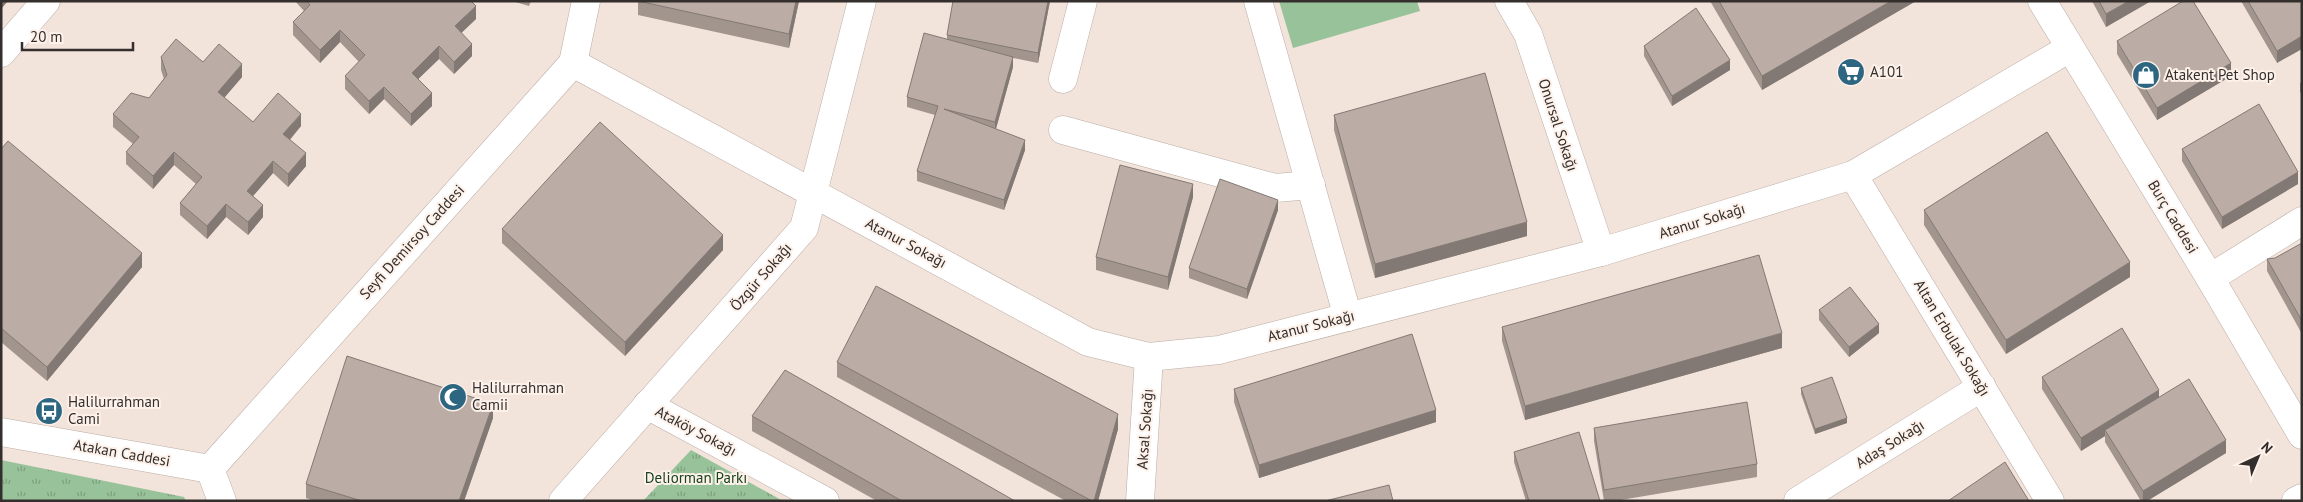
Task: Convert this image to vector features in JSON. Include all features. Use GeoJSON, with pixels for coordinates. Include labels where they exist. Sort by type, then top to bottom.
{"type":"FeatureCollection","features":[{"type":"Feature","properties":{"kind":"street"},"geometry":{"type":"LineString","coordinates":[[1,53],[46,1]]}},
{"type":"Feature","properties":{"kind":"street","name":"Seyfi Demirsoy Caddesi"},"geometry":{"type":"LineString","coordinates":[[210,469],[573,62],[586,1]]}},
{"type":"Feature","properties":{"kind":"street","name":"Özgür Sokağı"},"geometry":{"type":"LineString","coordinates":[[562,501],[804,228],[862,1]]}},
{"type":"Feature","properties":{"kind":"street"},"geometry":{"type":"LineString","coordinates":[[1062,79],[1083,1]]}},
{"type":"Feature","properties":{"kind":"street"},"geometry":{"type":"LineString","coordinates":[[1258,1],[1348,317]]}},
{"type":"Feature","properties":{"kind":"street","name":"Onursal Sokağı"},"geometry":{"type":"LineString","coordinates":[[1509,1],[1528,34],[1601,252]]}},
{"type":"Feature","properties":{"kind":"street","name":"Burç Caddesi"},"geometry":{"type":"LineString","coordinates":[[2042,1],[2210,278],[2302,435]]}},
{"type":"Feature","properties":{"kind":"street","name":"Atanur Sokağı"},"geometry":{"type":"LineString","coordinates":[[573,62],[1088,342],[1149,357],[1219,350],[1601,252],[1853,175],[2070,48]]}},
{"type":"Feature","properties":{"kind":"street"},"geometry":{"type":"LineString","coordinates":[[1063,130],[1275,188],[1311,185]]}},
{"type":"Feature","properties":{"kind":"street","name":"Altan Erbulak Sokağı"},"geometry":{"type":"LineString","coordinates":[[1853,175],[2050,501]]}},
{"type":"Feature","properties":{"kind":"street"},"geometry":{"type":"LineString","coordinates":[[2210,278],[2302,221]]}},
{"type":"Feature","properties":{"kind":"street","name":"Aksal Sokağı"},"geometry":{"type":"LineString","coordinates":[[1140,501],[1149,357]]}},
{"type":"Feature","properties":{"kind":"street","name":"Adaş Sokağı"},"geometry":{"type":"LineString","coordinates":[[1798,501],[1982,387]]}},
{"type":"Feature","properties":{"kind":"street","name":"Ataköy Sokağı"},"geometry":{"type":"LineString","coordinates":[[647,405],[825,501]]}},
{"type":"Feature","properties":{"kind":"street","name":"Atakan Caddesi"},"geometry":{"type":"LineString","coordinates":[[1,432],[210,469]]}},
{"type":"Feature","properties":{"kind":"street"},"geometry":{"type":"LineString","coordinates":[[210,469],[222,501]]}},
{"type":"Feature","properties":{"kind":"street"},"geometry":{"type":"LineString","coordinates":[[2296,501],[2302,498]]}},
{"type":"Feature","properties":{"kind":"green space"},"geometry":{"type":"Polygon","coordinates":[[[1279,1],[1417,1],[1420,11],[1293,48],[1279,1]]]}},
{"type":"Feature","properties":{"kind":"green space","name":"Deliorman Parkı"},"geometry":{"type":"Polygon","coordinates":[[[691,450],[783,501],[643,501],[691,450]]]}},
{"type":"Feature","properties":{"kind":"green space"},"geometry":{"type":"Polygon","coordinates":[[[1,460],[184,497],[186,501],[1,501],[1,460]]]}},
{"type":"Feature","properties":{"kind":"building"},"geometry":{"type":"Polygon","coordinates":[[[307,1],[471,1],[476,6],[455,26],[472,44],[454,62],[439,46],[412,73],[432,93],[411,114],[384,87],[369,101],[345,76],[365,55],[340,30],[320,50],[293,22],[310,5],[307,1]]]}},
{"type":"Feature","properties":{"kind":"building"},"geometry":{"type":"Polygon","coordinates":[[[638,1],[796,1],[789,34],[638,1]]]}},
{"type":"Feature","properties":{"kind":"building"},"geometry":{"type":"Polygon","coordinates":[[[953,1],[1048,1],[1038,53],[947,35],[953,1]]]}},
{"type":"Feature","properties":{"kind":"building"},"geometry":{"type":"Polygon","coordinates":[[[1719,1],[1891,1],[1762,76],[1719,1]]]}},
{"type":"Feature","properties":{"kind":"building"},"geometry":{"type":"Polygon","coordinates":[[[2099,1],[2129,1],[2106,14],[2099,1]]]}},
{"type":"Feature","properties":{"kind":"building"},"geometry":{"type":"Polygon","coordinates":[[[2183,1],[2193,1],[2231,63],[2157,108],[2117,41],[2183,1]]]}},
{"type":"Feature","properties":{"kind":"building"},"geometry":{"type":"Polygon","coordinates":[[[2248,1],[2302,1],[2302,36],[2277,51],[2248,1]]]}},
{"type":"Feature","properties":{"kind":"building"},"geometry":{"type":"Polygon","coordinates":[[[1696,8],[1730,60],[1672,96],[1644,46],[1696,8]]]}},
{"type":"Feature","properties":{"kind":"building"},"geometry":{"type":"Polygon","coordinates":[[[924,33],[1013,57],[995,122],[944,109],[1025,140],[1004,200],[917,171],[938,106],[907,97],[924,33]]]}},
{"type":"Feature","properties":{"kind":"building"},"geometry":{"type":"Polygon","coordinates":[[[176,39],[203,62],[219,44],[242,64],[218,92],[253,122],[278,93],[301,114],[283,134],[306,153],[288,174],[273,161],[247,191],[263,205],[248,222],[226,204],[207,226],[180,203],[202,177],[174,152],[153,176],[126,152],[139,137],[113,114],[131,93],[149,98],[167,75],[161,57],[176,39]]]}},
{"type":"Feature","properties":{"kind":"building"},"geometry":{"type":"Polygon","coordinates":[[[1485,73],[1527,222],[1375,264],[1334,115],[1485,73]]]}},
{"type":"Feature","properties":{"kind":"building"},"geometry":{"type":"Polygon","coordinates":[[[2259,104],[2298,172],[2222,217],[2182,149],[2259,104]]]}},
{"type":"Feature","properties":{"kind":"building"},"geometry":{"type":"Polygon","coordinates":[[[600,122],[723,235],[625,342],[502,229],[600,122]]]}},
{"type":"Feature","properties":{"kind":"building"},"geometry":{"type":"Polygon","coordinates":[[[2047,132],[2130,262],[2006,340],[1924,210],[2047,132]]]}},
{"type":"Feature","properties":{"kind":"building"},"geometry":{"type":"Polygon","coordinates":[[[8,141],[142,253],[47,367],[1,328],[1,149],[8,141]]]}},
{"type":"Feature","properties":{"kind":"building"},"geometry":{"type":"Polygon","coordinates":[[[1120,165],[1193,184],[1168,277],[1096,257],[1120,165]]]}},
{"type":"Feature","properties":{"kind":"building"},"geometry":{"type":"Polygon","coordinates":[[[1220,179],[1278,200],[1247,289],[1189,268],[1220,179]]]}},
{"type":"Feature","properties":{"kind":"building"},"geometry":{"type":"Polygon","coordinates":[[[2302,243],[2302,321],[2267,259],[2275,258],[2302,243]]]}},
{"type":"Feature","properties":{"kind":"building"},"geometry":{"type":"Polygon","coordinates":[[[1759,255],[1782,333],[1525,406],[1502,327],[1759,255]]]}},
{"type":"Feature","properties":{"kind":"building"},"geometry":{"type":"Polygon","coordinates":[[[876,286],[1118,414],[1094,501],[837,362],[876,286]]]}},
{"type":"Feature","properties":{"kind":"building"},"geometry":{"type":"Polygon","coordinates":[[[1850,287],[1879,324],[1849,347],[1819,310],[1850,287]]]}},
{"type":"Feature","properties":{"kind":"building"},"geometry":{"type":"Polygon","coordinates":[[[2122,328],[2159,390],[2081,438],[2042,377],[2122,328]]]}},
{"type":"Feature","properties":{"kind":"building"},"geometry":{"type":"Polygon","coordinates":[[[1412,334],[1436,410],[1259,465],[1234,389],[1412,334]]]}},
{"type":"Feature","properties":{"kind":"building"},"geometry":{"type":"Polygon","coordinates":[[[347,356],[493,404],[459,501],[362,501],[306,484],[347,356]]]}},
{"type":"Feature","properties":{"kind":"building"},"geometry":{"type":"Polygon","coordinates":[[[785,370],[1015,501],[902,501],[752,416],[785,370]]]}},
{"type":"Feature","properties":{"kind":"building"},"geometry":{"type":"Polygon","coordinates":[[[1832,377],[1847,418],[1815,429],[1801,388],[1832,377]]]}},
{"type":"Feature","properties":{"kind":"building"},"geometry":{"type":"Polygon","coordinates":[[[2189,379],[2226,440],[2143,491],[2105,430],[2189,379]]]}},
{"type":"Feature","properties":{"kind":"building"},"geometry":{"type":"Polygon","coordinates":[[[1747,402],[1757,464],[1604,490],[1594,428],[1747,402]]]}},
{"type":"Feature","properties":{"kind":"building"},"geometry":{"type":"Polygon","coordinates":[[[1579,432],[1600,501],[1529,501],[1514,452],[1579,432]]]}},
{"type":"Feature","properties":{"kind":"building"},"geometry":{"type":"Polygon","coordinates":[[[2005,462],[2029,501],[1948,501],[2005,462]]]}},
{"type":"Feature","properties":{"kind":"building"},"geometry":{"type":"Polygon","coordinates":[[[1389,485],[1393,501],[1325,501],[1389,485]]]}},
{"type":"Feature","properties":{"kind":"place","name":"A101"},"geometry":{"type":"Point","coordinates":[1851,72]}},
{"type":"Feature","properties":{"kind":"place","name":"Atakent Pet Shop"},"geometry":{"type":"Point","coordinates":[2146,75]}},
{"type":"Feature","properties":{"kind":"place","name":"Halilurrahman Camii"},"geometry":{"type":"Point","coordinates":[453,397]}},
{"type":"Feature","properties":{"kind":"place","name":"Halilurrahman Cami"},"geometry":{"type":"Point","coordinates":[49,411]}}]}
